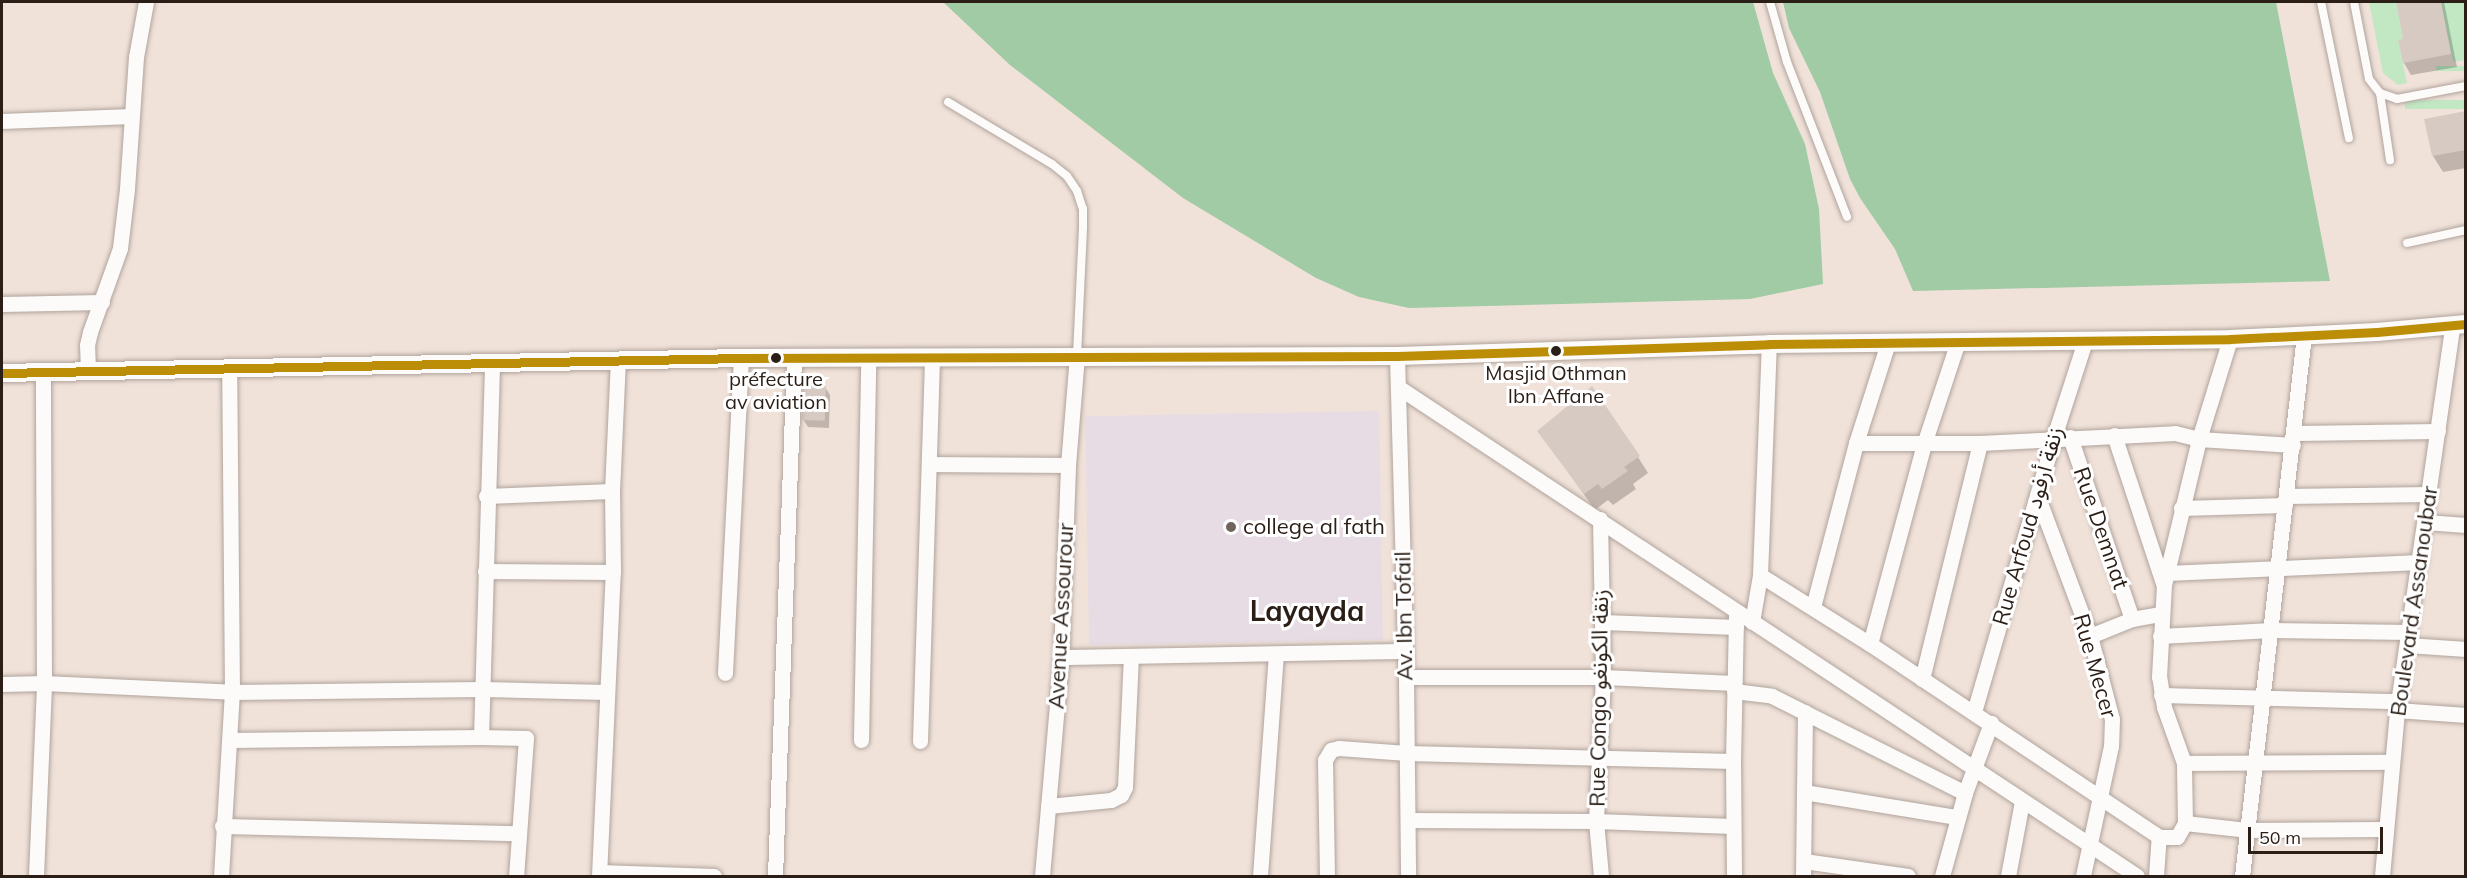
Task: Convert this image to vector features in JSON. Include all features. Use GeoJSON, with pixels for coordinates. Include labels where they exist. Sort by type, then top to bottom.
{"type":"FeatureCollection","features":[{"type":"Feature","properties":{"kind":"street"},"geometry":{"type":"LineString","coordinates":[[88,371],[87,345],[120,248],[127,189],[136,57],[146,2]]}},
{"type":"Feature","properties":{"kind":"street"},"geometry":{"type":"LineString","coordinates":[[2,121],[131,116]]}},
{"type":"Feature","properties":{"kind":"street"},"geometry":{"type":"LineString","coordinates":[[2,304],[102,302]]}},
{"type":"Feature","properties":{"kind":"street"},"geometry":{"type":"LineString","coordinates":[[2,373],[741,358],[868,360],[1077,356],[1397,356],[1769,344],[2230,339],[2459,325]]}},
{"type":"Feature","properties":{"kind":"street","name":"Boulevard Assanoubar"},"geometry":{"type":"LineString","coordinates":[[2382,876],[2397,706],[2439,430],[2459,325]]}},
{"type":"Feature","properties":{"kind":"street"},"geometry":{"type":"LineString","coordinates":[[2242,876],[2294,439],[2304,334]]}},
{"type":"Feature","properties":{"kind":"street"},"geometry":{"type":"LineString","coordinates":[[1760,575],[1814,607],[1991,723],[2159,837],[2177,837],[2185,823],[2184,763],[2161,694],[2158,660],[2161,614],[2165,579],[2181,508],[2199,439],[2230,339]]}},
{"type":"Feature","properties":{"kind":"street"},"geometry":{"type":"LineString","coordinates":[[1870,644],[1924,444],[1958,341]]}},
{"type":"Feature","properties":{"kind":"street","name":"Rue Arfoud زنقة أرفود"},"geometry":{"type":"LineString","coordinates":[[1974,712],[2052,440],[2085,341]]}},
{"type":"Feature","properties":{"kind":"street"},"geometry":{"type":"LineString","coordinates":[[1752,622],[1760,575],[1769,344]]}},
{"type":"Feature","properties":{"kind":"street"},"geometry":{"type":"LineString","coordinates":[[1814,607],[1856,443],[1888,344]]}},
{"type":"Feature","properties":{"kind":"street","name":"Avenue Assourour"},"geometry":{"type":"LineString","coordinates":[[1042,876],[1061,657],[1068,465],[1077,356]]}},
{"type":"Feature","properties":{"kind":"street","name":"Av. Ibn Tofail"},"geometry":{"type":"LineString","coordinates":[[1397,356],[1406,677],[1407,876]]}},
{"type":"Feature","properties":{"kind":"street"},"geometry":{"type":"LineString","coordinates":[[725,673],[741,358]]}},
{"type":"Feature","properties":{"kind":"street"},"geometry":{"type":"LineString","coordinates":[[775,876],[794,358]]}},
{"type":"Feature","properties":{"kind":"street"},"geometry":{"type":"LineString","coordinates":[[920,741],[932,359]]}},
{"type":"Feature","properties":{"kind":"street"},"geometry":{"type":"LineString","coordinates":[[618,360],[612,490],[613,572],[606,692],[600,874],[714,876]]}},
{"type":"Feature","properties":{"kind":"street"},"geometry":{"type":"LineString","coordinates":[[861,740],[868,360]]}},
{"type":"Feature","properties":{"kind":"street"},"geometry":{"type":"LineString","coordinates":[[481,736],[486,496],[492,363]]}},
{"type":"Feature","properties":{"kind":"street"},"geometry":{"type":"LineString","coordinates":[[221,876],[222,826],[232,692],[228,368]]}},
{"type":"Feature","properties":{"kind":"street"},"geometry":{"type":"LineString","coordinates":[[36,876],[44,683],[43,372]]}},
{"type":"Feature","properties":{"kind":"street"},"geometry":{"type":"LineString","coordinates":[[1398,387],[1600,519],[1736,619]]}},
{"type":"Feature","properties":{"kind":"street"},"geometry":{"type":"LineString","coordinates":[[1856,443],[1980,443],[2175,433],[2199,439],[2294,439],[2439,430]]}},
{"type":"Feature","properties":{"kind":"street"},"geometry":{"type":"LineString","coordinates":[[2114,435],[2165,579]]}},
{"type":"Feature","properties":{"kind":"street","name":"Rue Demnat"},"geometry":{"type":"LineString","coordinates":[[2070,437],[2132,619]]}},
{"type":"Feature","properties":{"kind":"street"},"geometry":{"type":"LineString","coordinates":[[1923,679],[1980,443]]}},
{"type":"Feature","properties":{"kind":"street"},"geometry":{"type":"LineString","coordinates":[[929,464],[1068,465]]}},
{"type":"Feature","properties":{"kind":"street"},"geometry":{"type":"LineString","coordinates":[[486,496],[612,490]]}},
{"type":"Feature","properties":{"kind":"street"},"geometry":{"type":"LineString","coordinates":[[2181,508],[2286,500],[2429,494]]}},
{"type":"Feature","properties":{"kind":"street","name":"Rue Mecer"},"geometry":{"type":"LineString","coordinates":[[2037,495],[2090,636],[2114,733],[2083,876]]}},
{"type":"Feature","properties":{"kind":"street","name":"Rue Congo زنقة الكونغو"},"geometry":{"type":"LineString","coordinates":[[1600,519],[1603,677],[1596,820],[1601,876]]}},
{"type":"Feature","properties":{"kind":"street"},"geometry":{"type":"LineString","coordinates":[[2425,522],[2466,525]]}},
{"type":"Feature","properties":{"kind":"street"},"geometry":{"type":"LineString","coordinates":[[2165,579],[2278,567],[2420,562]]}},
{"type":"Feature","properties":{"kind":"street"},"geometry":{"type":"LineString","coordinates":[[484,571],[613,572]]}},
{"type":"Feature","properties":{"kind":"street"},"geometry":{"type":"LineString","coordinates":[[2090,636],[2132,619],[2161,614]]}},
{"type":"Feature","properties":{"kind":"street"},"geometry":{"type":"LineString","coordinates":[[1734,876],[1733,761],[1736,619]]}},
{"type":"Feature","properties":{"kind":"street"},"geometry":{"type":"LineString","coordinates":[[1602,622],[1736,619],[1752,622],[2138,876]]}},
{"type":"Feature","properties":{"kind":"street"},"geometry":{"type":"LineString","coordinates":[[2160,636],[2271,630],[2408,638],[2466,648]]}},
{"type":"Feature","properties":{"kind":"street"},"geometry":{"type":"LineString","coordinates":[[1061,657],[1405,651]]}},
{"type":"Feature","properties":{"kind":"street"},"geometry":{"type":"LineString","coordinates":[[1260,876],[1276,655]]}},
{"type":"Feature","properties":{"kind":"street"},"geometry":{"type":"LineString","coordinates":[[1048,806],[1111,801],[1121,795],[1125,787],[1131,657]]}},
{"type":"Feature","properties":{"kind":"street"},"geometry":{"type":"LineString","coordinates":[[1406,677],[1603,677],[1734,687],[1772,696],[1965,793]]}},
{"type":"Feature","properties":{"kind":"street"},"geometry":{"type":"LineString","coordinates":[[2,684],[44,683],[232,692],[482,689],[606,692]]}},
{"type":"Feature","properties":{"kind":"street"},"geometry":{"type":"LineString","coordinates":[[2161,694],[2397,706],[2466,716]]}},
{"type":"Feature","properties":{"kind":"street"},"geometry":{"type":"LineString","coordinates":[[1805,712],[1803,869],[1908,876]]}},
{"type":"Feature","properties":{"kind":"street"},"geometry":{"type":"LineString","coordinates":[[1942,876],[1957,817],[1991,723]]}},
{"type":"Feature","properties":{"kind":"street"},"geometry":{"type":"LineString","coordinates":[[230,740],[481,736],[526,738],[516,876]]}},
{"type":"Feature","properties":{"kind":"street"},"geometry":{"type":"LineString","coordinates":[[1328,876],[1327,755],[1339,748],[1407,753],[1733,761]]}},
{"type":"Feature","properties":{"kind":"street"},"geometry":{"type":"LineString","coordinates":[[2184,763],[2392,762]]}},
{"type":"Feature","properties":{"kind":"street"},"geometry":{"type":"LineString","coordinates":[[1804,792],[1957,817]]}},
{"type":"Feature","properties":{"kind":"street"},"geometry":{"type":"LineString","coordinates":[[2008,876],[2022,801]]}},
{"type":"Feature","properties":{"kind":"street"},"geometry":{"type":"LineString","coordinates":[[1408,820],[1596,820],[1733,826]]}},
{"type":"Feature","properties":{"kind":"street"},"geometry":{"type":"LineString","coordinates":[[2185,823],[2247,830],[2386,830]]}},
{"type":"Feature","properties":{"kind":"street"},"geometry":{"type":"LineString","coordinates":[[222,826],[519,833]]}},
{"type":"Feature","properties":{"kind":"street"},"geometry":{"type":"LineString","coordinates":[[2156,876],[2159,837]]}},
{"type":"Feature","properties":{"kind":"lane"},"geometry":{"type":"LineString","coordinates":[[1770,2],[1787,62],[1847,217]]}},
{"type":"Feature","properties":{"kind":"lane"},"geometry":{"type":"LineString","coordinates":[[2321,2],[2349,138]]}},
{"type":"Feature","properties":{"kind":"lane"},"geometry":{"type":"LineString","coordinates":[[2354,2],[2369,79],[2380,93],[2390,160]]}},
{"type":"Feature","properties":{"kind":"lane"},"geometry":{"type":"LineString","coordinates":[[2380,93],[2397,99],[2466,86]]}},
{"type":"Feature","properties":{"kind":"lane"},"geometry":{"type":"LineString","coordinates":[[948,102],[1052,164],[1066,176],[1077,191],[1083,209],[1077,356]]}},
{"type":"Feature","properties":{"kind":"lane"},"geometry":{"type":"LineString","coordinates":[[2407,243],[2466,230]]}},
{"type":"Feature","properties":{"kind":"shaded area","name":"college al fath"},"geometry":{"type":"Polygon","coordinates":[[[1379,411],[1383,640],[1089,645],[1085,416],[1379,411]]]}},
{"type":"Feature","properties":{"kind":"green space"},"geometry":{"type":"Polygon","coordinates":[[[943,2],[1753,2],[1773,73],[1805,144],[1819,209],[1823,284],[1750,299],[1409,308],[1359,297],[1316,278],[1183,198],[1010,65],[943,2]]]}},
{"type":"Feature","properties":{"kind":"green space"},"geometry":{"type":"Polygon","coordinates":[[[1783,2],[2276,2],[2330,281],[1913,291],[1895,249],[1860,198],[1850,179],[1820,92],[1789,28],[1783,2]]]}},
{"type":"Feature","properties":{"kind":"green space"},"geometry":{"type":"Polygon","coordinates":[[[2369,2],[2396,2],[2403,39],[2398,40],[2407,83],[2398,85],[2383,73],[2369,2]]]}},
{"type":"Feature","properties":{"kind":"green space"},"geometry":{"type":"Polygon","coordinates":[[[2441,2],[2465,2],[2465,60],[2453,62],[2441,2]]]}},
{"type":"Feature","properties":{"kind":"green space"},"geometry":{"type":"Polygon","coordinates":[[[2436,66],[2465,66],[2465,71],[2436,71],[2436,66]]]}},
{"type":"Feature","properties":{"kind":"green space"},"geometry":{"type":"Polygon","coordinates":[[[2405,100],[2465,100],[2465,109],[2405,109],[2405,100]]]}},
{"type":"Feature","properties":{"kind":"building"},"geometry":{"type":"Polygon","coordinates":[[[2396,2],[2441,2],[2451,54],[2403,63],[2398,40],[2403,39],[2396,2]]]}},
{"type":"Feature","properties":{"kind":"building"},"geometry":{"type":"Polygon","coordinates":[[[2466,111],[2466,150],[2432,156],[2424,119],[2466,111]]]}},
{"type":"Feature","properties":{"kind":"building"},"geometry":{"type":"Polygon","coordinates":[[[803,385],[826,386],[825,421],[802,420],[803,385]]]}},
{"type":"Feature","properties":{"kind":"building","name":"Masjid Othman Ibn Affane"},"geometry":{"type":"Polygon","coordinates":[[[1592,386],[1640,456],[1624,467],[1628,471],[1602,489],[1598,484],[1584,494],[1537,431],[1592,386]]]}},
{"type":"Feature","properties":{"kind":"transit line"},"geometry":{"type":"LineString","coordinates":[[2,373],[741,358],[1397,356],[1769,344],[2230,339],[2377,332],[2466,324]]}},
{"type":"Feature","properties":{"kind":"place","name":"Masjid Othman Ibn Affane"},"geometry":{"type":"Point","coordinates":[1556,351]}},
{"type":"Feature","properties":{"kind":"place","name":"préfecture av aviation"},"geometry":{"type":"Point","coordinates":[776,358]}},
{"type":"Feature","properties":{"kind":"place","name":"college al fath"},"geometry":{"type":"Point","coordinates":[1231,527]}},
{"type":"Feature","properties":{"kind":"district","name":"Layayda"},"geometry":{"type":"Point","coordinates":[1307,611]}}]}
